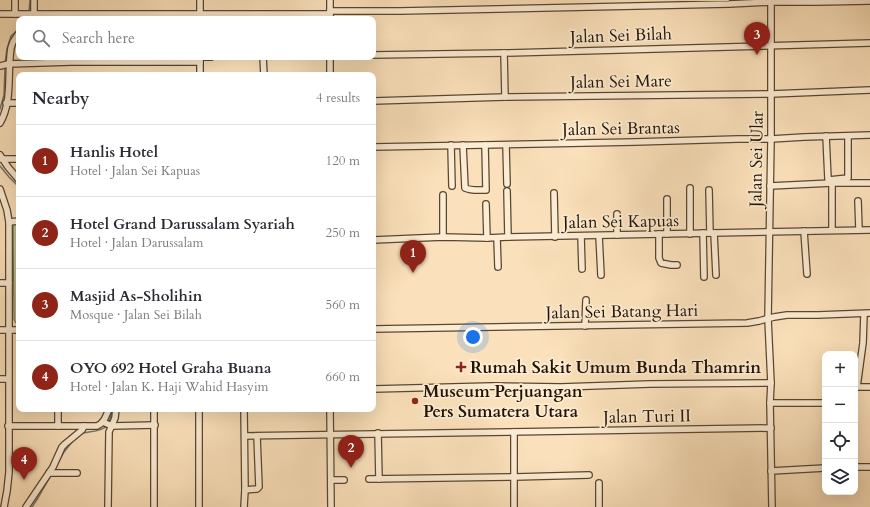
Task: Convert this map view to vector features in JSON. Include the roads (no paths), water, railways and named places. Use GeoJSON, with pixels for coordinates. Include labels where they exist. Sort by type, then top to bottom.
{"type":"FeatureCollection","features":[{"type":"Feature","properties":{"kind":"street"},"geometry":{"type":"LineString","coordinates":[[15,0],[15,14]]}},
{"type":"Feature","properties":{"kind":"street"},"geometry":{"type":"LineString","coordinates":[[31,15],[34,0]]}},
{"type":"Feature","properties":{"kind":"street"},"geometry":{"type":"LineString","coordinates":[[200,0],[200,16]]}},
{"type":"Feature","properties":{"kind":"street"},"geometry":{"type":"LineString","coordinates":[[330,0],[330,15]]}},
{"type":"Feature","properties":{"kind":"street"},"geometry":{"type":"LineString","coordinates":[[0,14],[200,16],[330,15],[408,11],[729,4],[771,1],[870,1]]}},
{"type":"Feature","properties":{"kind":"street","name":"Jalan Sei Ular"},"geometry":{"type":"LineString","coordinates":[[771,1],[771,139],[768,319],[771,383],[772,507]]}},
{"type":"Feature","properties":{"kind":"street"},"geometry":{"type":"LineString","coordinates":[[0,123],[3,117],[9,86],[11,48],[16,38]]}},
{"type":"Feature","properties":{"kind":"street","name":"Jalan Sei Bilah"},"geometry":{"type":"LineString","coordinates":[[376,55],[870,43]]}},
{"type":"Feature","properties":{"kind":"street"},"geometry":{"type":"LineString","coordinates":[[504,52],[505,97]]}},
{"type":"Feature","properties":{"kind":"street"},"geometry":{"type":"LineString","coordinates":[[1,66],[9,64],[157,60]]}},
{"type":"Feature","properties":{"kind":"street"},"geometry":{"type":"LineString","coordinates":[[200,60],[200,72]]}},
{"type":"Feature","properties":{"kind":"street"},"geometry":{"type":"LineString","coordinates":[[263,60],[264,72]]}},
{"type":"Feature","properties":{"kind":"street"},"geometry":{"type":"LineString","coordinates":[[330,60],[330,72]]}},
{"type":"Feature","properties":{"kind":"street","name":"Jalan Sei Mare"},"geometry":{"type":"LineString","coordinates":[[376,101],[505,97],[771,94],[870,90]]}},
{"type":"Feature","properties":{"kind":"street"},"geometry":{"type":"LineString","coordinates":[[6,103],[16,103]]}},
{"type":"Feature","properties":{"kind":"street","name":"Jalan Sei Brantas"},"geometry":{"type":"LineString","coordinates":[[376,147],[771,139],[870,135]]}},
{"type":"Feature","properties":{"kind":"street"},"geometry":{"type":"LineString","coordinates":[[826,136],[829,180],[848,178],[848,136]]}},
{"type":"Feature","properties":{"kind":"street"},"geometry":{"type":"LineString","coordinates":[[451,145],[452,186]]}},
{"type":"Feature","properties":{"kind":"street"},"geometry":{"type":"LineString","coordinates":[[463,145],[465,188],[486,190],[485,145]]}},
{"type":"Feature","properties":{"kind":"street"},"geometry":{"type":"LineString","coordinates":[[506,145],[507,184]]}},
{"type":"Feature","properties":{"kind":"street"},"geometry":{"type":"LineString","coordinates":[[1,158],[16,159]]}},
{"type":"Feature","properties":{"kind":"street"},"geometry":{"type":"LineString","coordinates":[[1,158],[16,177]]}},
{"type":"Feature","properties":{"kind":"street"},"geometry":{"type":"LineString","coordinates":[[770,186],[870,183]]}},
{"type":"Feature","properties":{"kind":"street"},"geometry":{"type":"LineString","coordinates":[[832,184],[832,230]]}},
{"type":"Feature","properties":{"kind":"street"},"geometry":{"type":"LineString","coordinates":[[690,188],[690,234]]}},
{"type":"Feature","properties":{"kind":"street"},"geometry":{"type":"LineString","coordinates":[[0,189],[2,202],[7,210],[9,222],[9,472],[4,507]]}},
{"type":"Feature","properties":{"kind":"street"},"geometry":{"type":"LineString","coordinates":[[709,190],[716,275]]}},
{"type":"Feature","properties":{"kind":"street"},"geometry":{"type":"LineString","coordinates":[[507,191],[508,237]]}},
{"type":"Feature","properties":{"kind":"street"},"geometry":{"type":"LineString","coordinates":[[554,193],[555,237]]}},
{"type":"Feature","properties":{"kind":"street"},"geometry":{"type":"LineString","coordinates":[[443,195],[443,237]]}},
{"type":"Feature","properties":{"kind":"street"},"geometry":{"type":"LineString","coordinates":[[667,199],[667,234]]}},
{"type":"Feature","properties":{"kind":"street"},"geometry":{"type":"LineString","coordinates":[[858,201],[859,230]]}},
{"type":"Feature","properties":{"kind":"street"},"geometry":{"type":"LineString","coordinates":[[486,204],[487,238]]}},
{"type":"Feature","properties":{"kind":"street"},"geometry":{"type":"LineString","coordinates":[[617,214],[617,235]]}},
{"type":"Feature","properties":{"kind":"street"},"geometry":{"type":"LineString","coordinates":[[9,222],[16,222]]}},
{"type":"Feature","properties":{"kind":"street","name":"Jalan Sei Kapuas"},"geometry":{"type":"LineString","coordinates":[[376,240],[443,237],[497,238],[870,230]]}},
{"type":"Feature","properties":{"kind":"street"},"geometry":{"type":"LineString","coordinates":[[804,231],[807,274]]}},
{"type":"Feature","properties":{"kind":"street"},"geometry":{"type":"LineString","coordinates":[[703,233],[704,277]]}},
{"type":"Feature","properties":{"kind":"street"},"geometry":{"type":"LineString","coordinates":[[659,234],[659,258],[661,263],[671,266],[677,265]]}},
{"type":"Feature","properties":{"kind":"street"},"geometry":{"type":"LineString","coordinates":[[581,236],[582,269]]}},
{"type":"Feature","properties":{"kind":"street"},"geometry":{"type":"LineString","coordinates":[[599,236],[601,275]]}},
{"type":"Feature","properties":{"kind":"street"},"geometry":{"type":"LineString","coordinates":[[497,238],[498,267]]}},
{"type":"Feature","properties":{"kind":"street"},"geometry":{"type":"LineString","coordinates":[[0,283],[9,283]]}},
{"type":"Feature","properties":{"kind":"street"},"geometry":{"type":"LineString","coordinates":[[585,326],[586,300]]}},
{"type":"Feature","properties":{"kind":"street","name":"Jalan Sei Batang Hari"},"geometry":{"type":"LineString","coordinates":[[376,329],[747,322],[787,315],[870,313]]}},
{"type":"Feature","properties":{"kind":"street"},"geometry":{"type":"LineString","coordinates":[[858,369],[863,343],[864,314]]}},
{"type":"Feature","properties":{"kind":"street"},"geometry":{"type":"LineString","coordinates":[[0,330],[16,330]]}},
{"type":"Feature","properties":{"kind":"street"},"geometry":{"type":"LineString","coordinates":[[0,379],[8,379]]}},
{"type":"Feature","properties":{"kind":"street"},"geometry":{"type":"LineString","coordinates":[[376,389],[771,383]]}},
{"type":"Feature","properties":{"kind":"street"},"geometry":{"type":"LineString","coordinates":[[857,387],[868,388]]}},
{"type":"Feature","properties":{"kind":"street"},"geometry":{"type":"LineString","coordinates":[[770,403],[822,403]]}},
{"type":"Feature","properties":{"kind":"street"},"geometry":{"type":"LineString","coordinates":[[58,412],[58,426]]}},
{"type":"Feature","properties":{"kind":"street"},"geometry":{"type":"LineString","coordinates":[[108,412],[108,507]]}},
{"type":"Feature","properties":{"kind":"street"},"geometry":{"type":"LineString","coordinates":[[108,424],[115,418],[116,412]]}},
{"type":"Feature","properties":{"kind":"street"},"geometry":{"type":"LineString","coordinates":[[154,412],[154,507]]}},
{"type":"Feature","properties":{"kind":"street"},"geometry":{"type":"LineString","coordinates":[[199,507],[200,412]]}},
{"type":"Feature","properties":{"kind":"street"},"geometry":{"type":"LineString","coordinates":[[244,412],[244,507]]}},
{"type":"Feature","properties":{"kind":"street"},"geometry":{"type":"LineString","coordinates":[[330,412],[331,507]]}},
{"type":"Feature","properties":{"kind":"street"},"geometry":{"type":"LineString","coordinates":[[8,426],[97,426],[108,424],[155,425]]}},
{"type":"Feature","properties":{"kind":"street"},"geometry":{"type":"LineString","coordinates":[[26,507],[51,473],[62,448],[82,430],[84,426]]}},
{"type":"Feature","properties":{"kind":"street","name":"Jalan Turi II"},"geometry":{"type":"LineString","coordinates":[[245,436],[771,428]]}},
{"type":"Feature","properties":{"kind":"street"},"geometry":{"type":"LineString","coordinates":[[514,432],[514,507]]}},
{"type":"Feature","properties":{"kind":"street"},"geometry":{"type":"LineString","coordinates":[[378,433],[379,479]]}},
{"type":"Feature","properties":{"kind":"street"},"geometry":{"type":"LineString","coordinates":[[245,490],[257,489],[259,487],[257,436]]}},
{"type":"Feature","properties":{"kind":"street"},"geometry":{"type":"LineString","coordinates":[[858,467],[870,467]]}},
{"type":"Feature","properties":{"kind":"street"},"geometry":{"type":"LineString","coordinates":[[771,471],[822,468]]}},
{"type":"Feature","properties":{"kind":"street"},"geometry":{"type":"LineString","coordinates":[[51,473],[77,473]]}},
{"type":"Feature","properties":{"kind":"street"},"geometry":{"type":"LineString","coordinates":[[369,479],[589,475]]}},
{"type":"Feature","properties":{"kind":"street"},"geometry":{"type":"LineString","coordinates":[[331,480],[344,480]]}},
{"type":"Feature","properties":{"kind":"street"},"geometry":{"type":"LineString","coordinates":[[599,483],[599,507]]}},
{"type":"Feature","properties":{"kind":"waterway"},"geometry":{"type":"LineString","coordinates":[[29,12],[30,0]]}},
{"type":"Feature","properties":{"kind":"waterway"},"geometry":{"type":"LineString","coordinates":[[5,63],[11,36],[16,32]]}},
{"type":"Feature","properties":{"kind":"waterway"},"geometry":{"type":"LineString","coordinates":[[0,109],[4,95],[5,67]]}},
{"type":"Feature","properties":{"kind":"waterway"},"geometry":{"type":"LineString","coordinates":[[0,166],[16,184]]}},
{"type":"Feature","properties":{"kind":"waterway"},"geometry":{"type":"LineString","coordinates":[[109,422],[112,412]]}},
{"type":"Feature","properties":{"kind":"waterway"},"geometry":{"type":"LineString","coordinates":[[83,433],[98,430],[107,426]]}},
{"type":"Feature","properties":{"kind":"waterway"},"geometry":{"type":"LineString","coordinates":[[58,463],[72,442]]}},
{"type":"Feature","properties":{"kind":"waterway"},"geometry":{"type":"LineString","coordinates":[[32,507],[51,475]]}},
{"type":"Feature","properties":{"kind":"place","name":"Masjid As-Sholihin"},"geometry":{"type":"Point","coordinates":[757,55]}},
{"type":"Feature","properties":{"kind":"place","name":"Hanlis Hotel"},"geometry":{"type":"Point","coordinates":[413,273]}},
{"type":"Feature","properties":{"kind":"place","name":"Rumah Sakit Umum Bunda Thamrin"},"geometry":{"type":"Point","coordinates":[461,367]}},
{"type":"Feature","properties":{"kind":"place","name":"Museum Perjuangan Pers Sumatera Utara"},"geometry":{"type":"Point","coordinates":[415,401]}},
{"type":"Feature","properties":{"kind":"place","name":"Hotel Grand Darussalam Syariah"},"geometry":{"type":"Point","coordinates":[351,468]}},
{"type":"Feature","properties":{"kind":"place","name":"OYO 692 Hotel Graha Buana"},"geometry":{"type":"Point","coordinates":[24,480]}}]}
